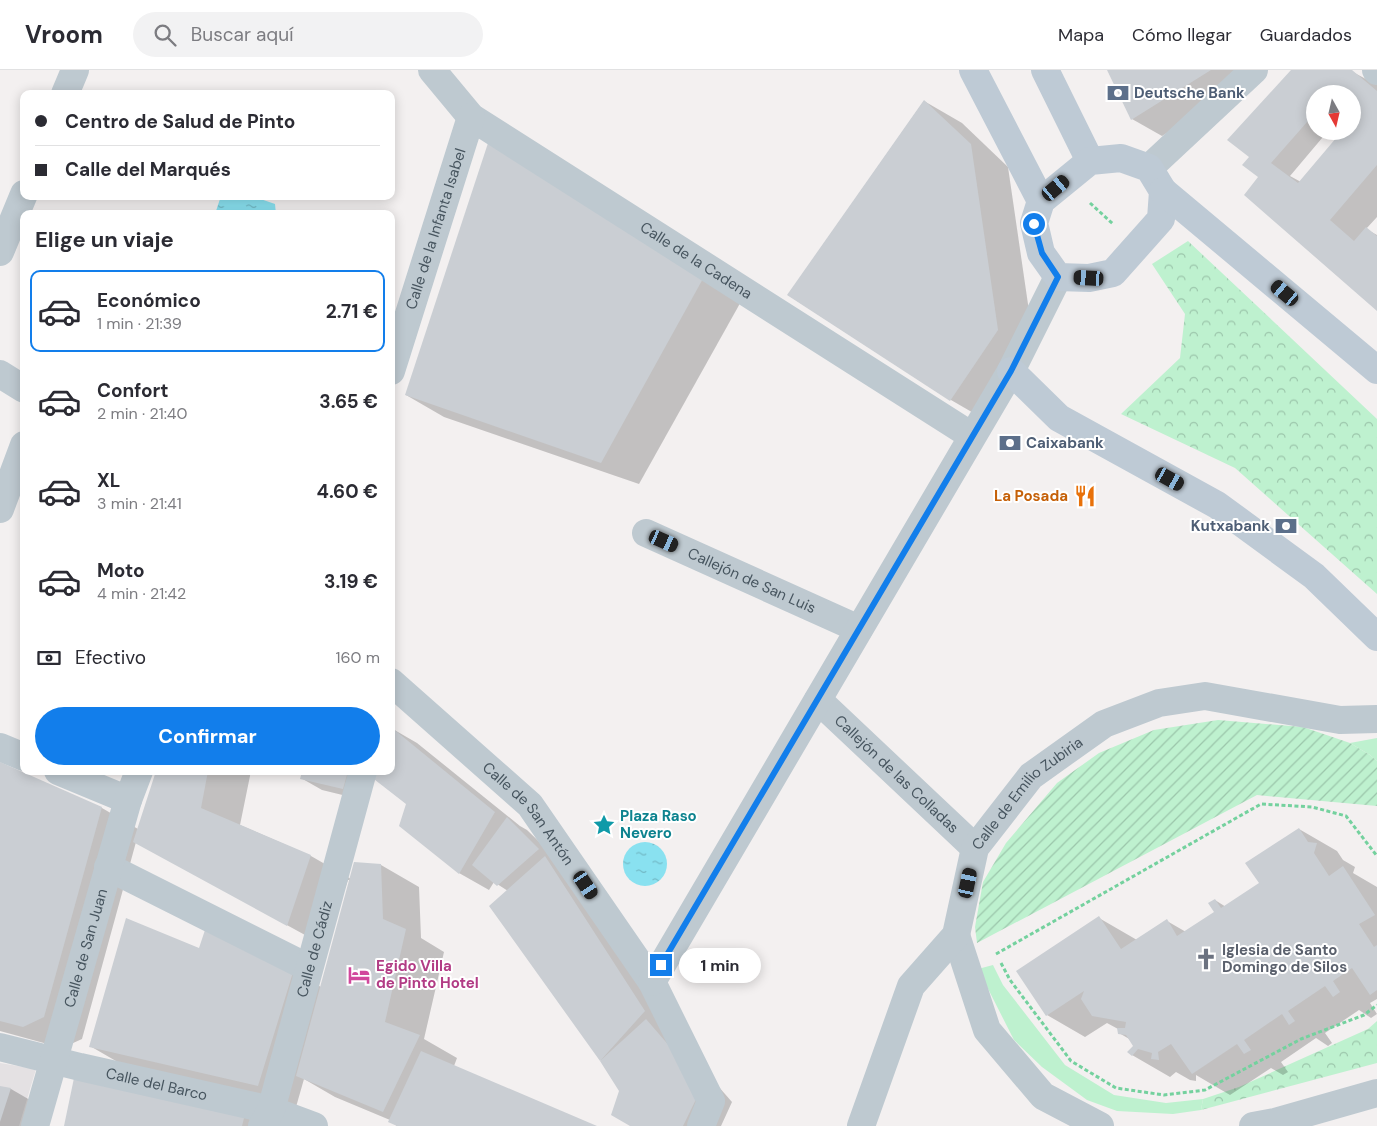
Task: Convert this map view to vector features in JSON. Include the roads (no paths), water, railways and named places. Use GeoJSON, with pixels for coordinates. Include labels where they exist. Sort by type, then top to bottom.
{"type":"FeatureCollection","features":[{"type":"Feature","properties":{"kind":"street"},"geometry":{"type":"LineString","coordinates":[[67,90],[75,70]]}},
{"type":"Feature","properties":{"kind":"street","name":"Calle de la Cadena"},"geometry":{"type":"LineString","coordinates":[[432,70],[471,117],[972,436]]}},
{"type":"Feature","properties":{"kind":"street"},"geometry":{"type":"LineString","coordinates":[[973,70],[1041,200]]}},
{"type":"Feature","properties":{"kind":"street"},"geometry":{"type":"LineString","coordinates":[[1045,70],[1090,161]]}},
{"type":"Feature","properties":{"kind":"street"},"geometry":{"type":"LineString","coordinates":[[1149,168],[1254,70]]}},
{"type":"Feature","properties":{"kind":"street","name":"Calle de la Infanta Isabel"},"geometry":{"type":"LineString","coordinates":[[395,358],[471,117]]}},
{"type":"Feature","properties":{"kind":"street"},"geometry":{"type":"LineString","coordinates":[[1058,277],[1042,253],[1034,224],[1041,200],[1090,161],[1121,158],[1149,168],[1163,191],[1377,369]]}},
{"type":"Feature","properties":{"kind":"street"},"geometry":{"type":"LineString","coordinates":[[1058,277],[1089,278],[1113,273],[1161,219],[1163,191]]}},
{"type":"Feature","properties":{"kind":"street"},"geometry":{"type":"LineString","coordinates":[[0,252],[22,200]]}},
{"type":"Feature","properties":{"kind":"street"},"geometry":{"type":"LineString","coordinates":[[652,982],[1011,371],[1058,277]]}},
{"type":"Feature","properties":{"kind":"street"},"geometry":{"type":"LineString","coordinates":[[1011,371],[1059,418],[1217,505],[1314,576],[1377,637]]}},
{"type":"Feature","properties":{"kind":"street"},"geometry":{"type":"LineString","coordinates":[[0,374],[20,386]]}},
{"type":"Feature","properties":{"kind":"street"},"geometry":{"type":"LineString","coordinates":[[0,510],[20,456]]}},
{"type":"Feature","properties":{"kind":"street","name":"Callejón de San Luis"},"geometry":{"type":"LineString","coordinates":[[646,533],[859,629]]}},
{"type":"Feature","properties":{"kind":"street","name":"Calle de San Antón"},"geometry":{"type":"LineString","coordinates":[[395,686],[530,805],[652,982],[706,1114]]}},
{"type":"Feature","properties":{"kind":"street","name":"Calle de Emilio Zubiria"},"geometry":{"type":"LineString","coordinates":[[861,1126],[911,986],[956,935],[975,848],[1031,776],[1104,724],[1159,703],[1205,696],[1340,720],[1377,719]]}},
{"type":"Feature","properties":{"kind":"street","name":"Callejón de las Colladas"},"geometry":{"type":"LineString","coordinates":[[818,700],[975,848]]}},
{"type":"Feature","properties":{"kind":"street"},"geometry":{"type":"LineString","coordinates":[[0,747],[20,755]]}},
{"type":"Feature","properties":{"kind":"street"},"geometry":{"type":"LineString","coordinates":[[68,775],[128,800]]}},
{"type":"Feature","properties":{"kind":"street","name":"Calle de San Juan"},"geometry":{"type":"LineString","coordinates":[[35,1126],[108,867],[137,775]]}},
{"type":"Feature","properties":{"kind":"street","name":"Calle de Cádiz"},"geometry":{"type":"LineString","coordinates":[[266,1118],[310,968],[362,775]]}},
{"type":"Feature","properties":{"kind":"street"},"geometry":{"type":"LineString","coordinates":[[108,867],[310,968]]}},
{"type":"Feature","properties":{"kind":"street"},"geometry":{"type":"LineString","coordinates":[[956,935],[988,1030],[1043,1096],[1100,1126]]}},
{"type":"Feature","properties":{"kind":"street","name":"Calle del Barco"},"geometry":{"type":"LineString","coordinates":[[0,1047],[266,1118],[314,1126]]}},
{"type":"Feature","properties":{"kind":"street"},"geometry":{"type":"LineString","coordinates":[[1253,1126],[1275,1122],[1377,1093]]}},
{"type":"Feature","properties":{"kind":"water"},"geometry":{"type":"Polygon","coordinates":[[[220,200],[264,200],[275,204],[276,210],[216,210],[220,200]]]}},
{"type":"Feature","properties":{"kind":"water"},"geometry":{"type":"Polygon","coordinates":[[[645,842],[657,846],[663,852],[667,864],[663,876],[657,882],[645,886],[633,882],[627,876],[623,864],[627,852],[633,846],[645,842]]]}},
{"type":"Feature","properties":{"kind":"place","name":"Deutsche Bank"},"geometry":{"type":"Point","coordinates":[1118,93]}},
{"type":"Feature","properties":{"kind":"place","name":"Caixabank"},"geometry":{"type":"Point","coordinates":[1010,443]}},
{"type":"Feature","properties":{"kind":"place","name":"La Posada"},"geometry":{"type":"Point","coordinates":[1085,496]}},
{"type":"Feature","properties":{"kind":"place","name":"Kutxabank"},"geometry":{"type":"Point","coordinates":[1286,526]}},
{"type":"Feature","properties":{"kind":"place","name":"Plaza Raso Nevero"},"geometry":{"type":"Point","coordinates":[604,825]}},
{"type":"Feature","properties":{"kind":"place","name":"Iglesia de Santo Domingo de Silos"},"geometry":{"type":"Point","coordinates":[1206,959]}},
{"type":"Feature","properties":{"kind":"place","name":"Egido Villa de Pinto Hotel"},"geometry":{"type":"Point","coordinates":[359,975]}}]}
